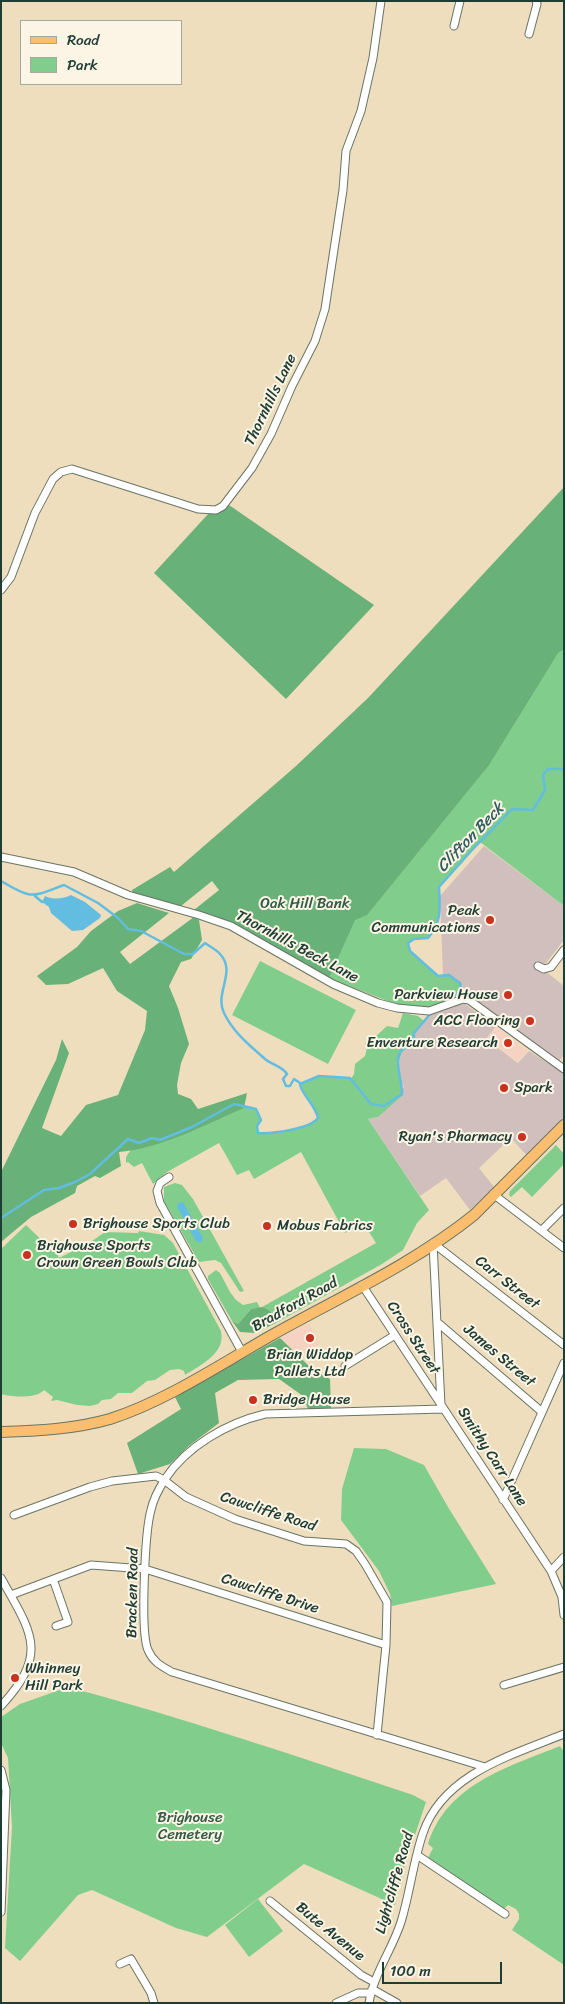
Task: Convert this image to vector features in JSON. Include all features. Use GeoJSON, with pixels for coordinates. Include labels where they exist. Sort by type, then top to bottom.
{"type":"FeatureCollection","features":[{"type":"Feature","properties":{"kind":"main road","name":"Bradford Road"},"geometry":{"type":"LineString","coordinates":[[1,1432],[40,1431],[110,1419],[168,1394],[362,1286],[433,1243],[474,1215],[564,1125]]}},
{"type":"Feature","properties":{"kind":"street","name":"Thornhills Lane"},"geometry":{"type":"LineString","coordinates":[[1,590],[11,577],[36,512],[54,479],[61,472],[72,469],[198,509],[216,510],[223,506],[252,468],[271,434],[292,386],[315,341],[325,309],[343,190],[346,151],[361,111],[369,76],[381,1]]}},
{"type":"Feature","properties":{"kind":"street"},"geometry":{"type":"LineString","coordinates":[[454,26],[460,1]]}},
{"type":"Feature","properties":{"kind":"street"},"geometry":{"type":"LineString","coordinates":[[529,34],[537,4],[536,1]]}},
{"type":"Feature","properties":{"kind":"street","name":"Thornhills Beck Lane"},"geometry":{"type":"LineString","coordinates":[[1,857],[74,872],[128,895],[231,926],[333,984],[378,1002],[402,1009],[429,1011],[463,999],[469,1000],[564,1068]]}},
{"type":"Feature","properties":{"kind":"street"},"geometry":{"type":"LineString","coordinates":[[538,966],[544,969],[551,967],[564,950]]}},
{"type":"Feature","properties":{"kind":"street"},"geometry":{"type":"LineString","coordinates":[[169,1177],[160,1183],[157,1191],[160,1202],[200,1279],[242,1352]]}},
{"type":"Feature","properties":{"kind":"street"},"geometry":{"type":"LineString","coordinates":[[493,1194],[564,1248]]}},
{"type":"Feature","properties":{"kind":"street"},"geometry":{"type":"LineString","coordinates":[[542,1230],[564,1208]]}},
{"type":"Feature","properties":{"kind":"street","name":"Smithy Carr Lane"},"geometry":{"type":"LineString","coordinates":[[433,1243],[442,1407],[551,1571],[562,1597],[564,1615]]}},
{"type":"Feature","properties":{"kind":"street","name":"Carr Street"},"geometry":{"type":"LineString","coordinates":[[433,1243],[564,1345]]}},
{"type":"Feature","properties":{"kind":"street","name":"Cross Street"},"geometry":{"type":"LineString","coordinates":[[362,1286],[442,1407]]}},
{"type":"Feature","properties":{"kind":"street","name":"James Street"},"geometry":{"type":"LineString","coordinates":[[437,1322],[542,1412]]}},
{"type":"Feature","properties":{"kind":"street"},"geometry":{"type":"LineString","coordinates":[[345,1366],[395,1335]]}},
{"type":"Feature","properties":{"kind":"street"},"geometry":{"type":"LineString","coordinates":[[503,1500],[564,1364]]}},
{"type":"Feature","properties":{"kind":"street","name":"Bracken Road"},"geometry":{"type":"LineString","coordinates":[[442,1407],[265,1414],[245,1419],[222,1430],[199,1445],[178,1462],[164,1480],[151,1509],[145,1569],[144,1635],[147,1648],[155,1662],[172,1672],[485,1767]]}},
{"type":"Feature","properties":{"kind":"street"},"geometry":{"type":"LineString","coordinates":[[14,1514],[112,1481],[156,1476],[164,1480]]}},
{"type":"Feature","properties":{"kind":"street","name":"Cawcliffe Road"},"geometry":{"type":"LineString","coordinates":[[164,1480],[186,1497],[234,1518],[304,1541],[346,1544],[356,1551],[376,1579],[387,1602],[386,1645],[377,1735]]}},
{"type":"Feature","properties":{"kind":"street"},"geometry":{"type":"LineString","coordinates":[[551,1571],[564,1556]]}},
{"type":"Feature","properties":{"kind":"street","name":"Cawcliffe Drive"},"geometry":{"type":"LineString","coordinates":[[11,1595],[90,1565],[145,1569],[386,1645]]}},
{"type":"Feature","properties":{"kind":"street"},"geometry":{"type":"LineString","coordinates":[[1,1578],[27,1624],[31,1638],[31,1653],[22,1681],[1,1706]]}},
{"type":"Feature","properties":{"kind":"street"},"geometry":{"type":"LineString","coordinates":[[54,1579],[68,1622],[56,1626]]}},
{"type":"Feature","properties":{"kind":"street"},"geometry":{"type":"LineString","coordinates":[[504,1685],[564,1667]]}},
{"type":"Feature","properties":{"kind":"street","name":"Lightcliffe Road"},"geometry":{"type":"LineString","coordinates":[[369,2003],[372,1988],[401,1921],[423,1832],[441,1800],[468,1777],[485,1767],[564,1734]]}},
{"type":"Feature","properties":{"kind":"street"},"geometry":{"type":"LineString","coordinates":[[1,1770],[6,1790],[4,1800],[1,1912]]}},
{"type":"Feature","properties":{"kind":"street"},"geometry":{"type":"LineString","coordinates":[[417,1855],[505,1914]]}},
{"type":"Feature","properties":{"kind":"street","name":"Bute Avenue"},"geometry":{"type":"LineString","coordinates":[[270,1901],[361,1975],[372,1988],[397,2003]]}},
{"type":"Feature","properties":{"kind":"street"},"geometry":{"type":"LineString","coordinates":[[120,1964],[131,1959],[151,1993],[154,2003]]}},
{"type":"Feature","properties":{"kind":"street"},"geometry":{"type":"LineString","coordinates":[[336,2003],[358,1992],[372,1988]]}},
{"type":"Feature","properties":{"kind":"shaded area"},"geometry":{"type":"Polygon","coordinates":[[[484,846],[564,906],[564,940],[546,963],[539,966],[564,986],[564,1055],[559,1061],[443,975],[440,896],[484,846]]]}},
{"type":"Feature","properties":{"kind":"shaded area"},"geometry":{"type":"Polygon","coordinates":[[[462,1002],[496,1026],[486,1039],[518,1063],[529,1051],[564,1073],[564,1123],[528,1157],[511,1138],[479,1168],[494,1187],[470,1210],[446,1178],[420,1196],[368,1119],[378,1117],[404,1087],[401,1081],[399,1061],[402,1052],[415,1041],[415,1033],[424,1021],[434,1012],[462,1002]]]}},
{"type":"Feature","properties":{"kind":"shaded area","name":"Enventure Research"},"geometry":{"type":"Polygon","coordinates":[[[496,1026],[528,1051],[518,1062],[487,1038],[496,1026]]]}},
{"type":"Feature","properties":{"kind":"shaded area"},"geometry":{"type":"Polygon","coordinates":[[[309,1323],[320,1344],[299,1357],[279,1338],[309,1323]]]}},
{"type":"Feature","properties":{"kind":"green space","name":"Oak Hill Bank"},"geometry":{"type":"Polygon","coordinates":[[[564,487],[564,649],[558,653],[489,765],[367,915],[355,920],[329,978],[232,922],[194,910],[219,890],[212,881],[181,906],[133,895],[132,890],[170,867],[174,872],[296,766],[368,698],[564,487]]]}},
{"type":"Feature","properties":{"kind":"green space"},"geometry":{"type":"Polygon","coordinates":[[[229,505],[374,605],[286,699],[154,573],[209,513],[218,514],[229,505]]]}},
{"type":"Feature","properties":{"kind":"green space","name":"Oak Hill Bank"},"geometry":{"type":"Polygon","coordinates":[[[564,579],[564,906],[480,842],[439,887],[439,914],[433,932],[428,938],[414,939],[408,943],[410,951],[438,976],[449,975],[460,983],[461,991],[438,1007],[426,1009],[403,1007],[329,978],[232,922],[211,915],[564,579]]]}},
{"type":"Feature","properties":{"kind":"green space"},"geometry":{"type":"Polygon","coordinates":[[[137,903],[169,913],[120,952],[130,964],[194,917],[199,920],[202,940],[191,959],[181,962],[169,986],[189,1044],[181,1063],[177,1085],[178,1094],[191,1099],[198,1109],[247,1093],[244,1108],[167,1141],[135,1150],[119,1152],[121,1166],[100,1178],[95,1176],[77,1186],[75,1193],[31,1217],[1,1242],[1,1172],[56,1060],[62,1039],[69,1053],[42,1128],[61,1136],[86,1105],[118,1095],[145,1030],[147,1011],[117,991],[103,968],[68,984],[46,985],[37,976],[77,947],[91,931],[118,911],[137,903]]]}},
{"type":"Feature","properties":{"kind":"green space"},"geometry":{"type":"Polygon","coordinates":[[[260,961],[356,1010],[328,1064],[232,1015],[260,961]]]}},
{"type":"Feature","properties":{"kind":"green space"},"geometry":{"type":"Polygon","coordinates":[[[403,1013],[418,1016],[424,1021],[415,1033],[415,1041],[402,1052],[399,1061],[403,1095],[378,1117],[368,1119],[429,1210],[417,1223],[403,1250],[382,1264],[276,1323],[272,1313],[262,1307],[376,1243],[364,1224],[345,1233],[301,1152],[254,1179],[249,1170],[237,1175],[219,1143],[167,1172],[153,1184],[142,1163],[134,1167],[128,1162],[126,1163],[126,1157],[132,1148],[244,1105],[256,1109],[261,1120],[257,1126],[258,1133],[290,1130],[314,1122],[318,1118],[300,1084],[319,1076],[351,1079],[354,1074],[355,1064],[365,1056],[367,1040],[375,1037],[387,1026],[398,1028],[403,1013]]]}},
{"type":"Feature","properties":{"kind":"green space"},"geometry":{"type":"Polygon","coordinates":[[[556,1145],[564,1154],[564,1164],[532,1197],[522,1187],[511,1197],[509,1195],[510,1191],[556,1145]]]}},
{"type":"Feature","properties":{"kind":"green space"},"geometry":{"type":"Polygon","coordinates":[[[175,1183],[182,1185],[193,1199],[244,1291],[240,1292],[221,1263],[215,1260],[199,1262],[164,1201],[164,1187],[175,1183]]]}},
{"type":"Feature","properties":{"kind":"green space"},"geometry":{"type":"Polygon","coordinates":[[[26,1225],[54,1252],[56,1251],[59,1258],[105,1232],[138,1233],[139,1231],[164,1235],[173,1243],[221,1331],[222,1339],[220,1346],[211,1358],[185,1375],[184,1371],[179,1369],[170,1370],[155,1380],[147,1381],[132,1393],[118,1393],[111,1399],[102,1400],[98,1404],[90,1406],[57,1400],[51,1401],[53,1397],[44,1390],[41,1393],[30,1396],[1,1394],[1,1249],[26,1225]]]}},
{"type":"Feature","properties":{"kind":"green space"},"geometry":{"type":"Polygon","coordinates":[[[216,1270],[220,1273],[236,1300],[243,1305],[257,1302],[260,1308],[251,1309],[238,1324],[232,1321],[208,1279],[208,1276],[216,1270]]]}},
{"type":"Feature","properties":{"kind":"green space"},"geometry":{"type":"Polygon","coordinates":[[[262,1307],[272,1313],[276,1323],[255,1333],[240,1332],[232,1321],[238,1324],[251,1309],[262,1307]]]}},
{"type":"Feature","properties":{"kind":"green space"},"geometry":{"type":"Polygon","coordinates":[[[280,1338],[313,1370],[330,1379],[331,1409],[308,1409],[303,1396],[279,1379],[238,1380],[215,1393],[219,1423],[190,1445],[170,1464],[138,1474],[127,1443],[181,1409],[175,1397],[280,1338]]]}},
{"type":"Feature","properties":{"kind":"green space"},"geometry":{"type":"Polygon","coordinates":[[[354,1448],[386,1449],[424,1465],[496,1584],[392,1606],[390,1594],[379,1571],[341,1520],[342,1489],[354,1448]]]}},
{"type":"Feature","properties":{"kind":"green space","name":"Brighouse Cemetery"},"geometry":{"type":"Polygon","coordinates":[[[68,1687],[241,1738],[413,1795],[426,1802],[405,1865],[395,1905],[304,1864],[207,1937],[176,1928],[92,1890],[78,1895],[20,1961],[5,1948],[12,1827],[8,1758],[1,1743],[1,1717],[20,1704],[68,1687]]]}},
{"type":"Feature","properties":{"kind":"green space"},"geometry":{"type":"Polygon","coordinates":[[[560,1746],[564,1752],[564,1965],[512,1930],[519,1919],[516,1909],[508,1905],[504,1909],[428,1858],[433,1848],[428,1844],[437,1823],[449,1806],[464,1792],[500,1770],[560,1746]]]}},
{"type":"Feature","properties":{"kind":"green space"},"geometry":{"type":"Polygon","coordinates":[[[258,1899],[283,1931],[249,1957],[225,1925],[258,1899]]]}},
{"type":"Feature","properties":{"kind":"water"},"geometry":{"type":"Polygon","coordinates":[[[71,895],[85,902],[101,915],[100,918],[83,930],[72,931],[51,913],[49,907],[42,902],[45,896],[58,899],[71,895]]]}},
{"type":"Feature","properties":{"kind":"water"},"geometry":{"type":"Polygon","coordinates":[[[183,1202],[203,1238],[201,1243],[196,1241],[177,1207],[178,1203],[183,1202]]]}},
{"type":"Feature","properties":{"kind":"waterway","name":"Clifton Beck"},"geometry":{"type":"LineString","coordinates":[[446,1002],[461,991],[460,983],[449,975],[438,976],[410,951],[408,943],[414,939],[428,938],[433,932],[439,914],[439,887],[472,850],[512,809],[533,810],[545,790],[543,775],[548,769],[564,769]]}},
{"type":"Feature","properties":{"kind":"waterway"},"geometry":{"type":"LineString","coordinates":[[1,881],[26,894],[32,895],[64,885],[98,903],[118,918],[128,929],[141,931],[184,954],[193,954],[205,943],[220,954],[225,961],[226,975],[222,1005],[228,1020],[253,1049],[285,1071],[287,1074],[283,1079],[286,1086],[290,1086],[294,1079],[300,1083]]}},
{"type":"Feature","properties":{"kind":"waterway"},"geometry":{"type":"LineString","coordinates":[[35,896],[42,902]]}},
{"type":"Feature","properties":{"kind":"waterway","name":"Clifton Beck"},"geometry":{"type":"LineString","coordinates":[[1,1218],[44,1190],[59,1188],[90,1174],[128,1139],[139,1143],[152,1138],[160,1140],[192,1127],[234,1104],[256,1109],[261,1120],[257,1126],[258,1133],[281,1132],[314,1122],[318,1118],[300,1084],[319,1076],[350,1078],[371,1104],[384,1106],[402,1094],[398,1067],[399,1056],[401,1051],[414,1041],[414,1033],[431,1013]]}},
{"type":"Feature","properties":{"kind":"place","name":"Peak Communications"},"geometry":{"type":"Point","coordinates":[490,920]}},
{"type":"Feature","properties":{"kind":"place","name":"Parkview House"},"geometry":{"type":"Point","coordinates":[508,995]}},
{"type":"Feature","properties":{"kind":"place","name":"ACC Flooring"},"geometry":{"type":"Point","coordinates":[530,1021]}},
{"type":"Feature","properties":{"kind":"place","name":"Enventure Research"},"geometry":{"type":"Point","coordinates":[508,1043]}},
{"type":"Feature","properties":{"kind":"place","name":"Spark"},"geometry":{"type":"Point","coordinates":[504,1088]}},
{"type":"Feature","properties":{"kind":"place","name":"Ryan's Pharmacy"},"geometry":{"type":"Point","coordinates":[522,1137]}},
{"type":"Feature","properties":{"kind":"place","name":"Brighouse Sports Club"},"geometry":{"type":"Point","coordinates":[73,1224]}},
{"type":"Feature","properties":{"kind":"place","name":"Mobus Fabrics"},"geometry":{"type":"Point","coordinates":[267,1226]}},
{"type":"Feature","properties":{"kind":"place","name":"Brighouse Sports Crown Green Bowls Club"},"geometry":{"type":"Point","coordinates":[27,1255]}},
{"type":"Feature","properties":{"kind":"place","name":"Brian Widdop Pallets Ltd"},"geometry":{"type":"Point","coordinates":[310,1338]}},
{"type":"Feature","properties":{"kind":"place","name":"Bridge House"},"geometry":{"type":"Point","coordinates":[253,1400]}},
{"type":"Feature","properties":{"kind":"place","name":"Whinney Hill Park"},"geometry":{"type":"Point","coordinates":[15,1678]}}]}
